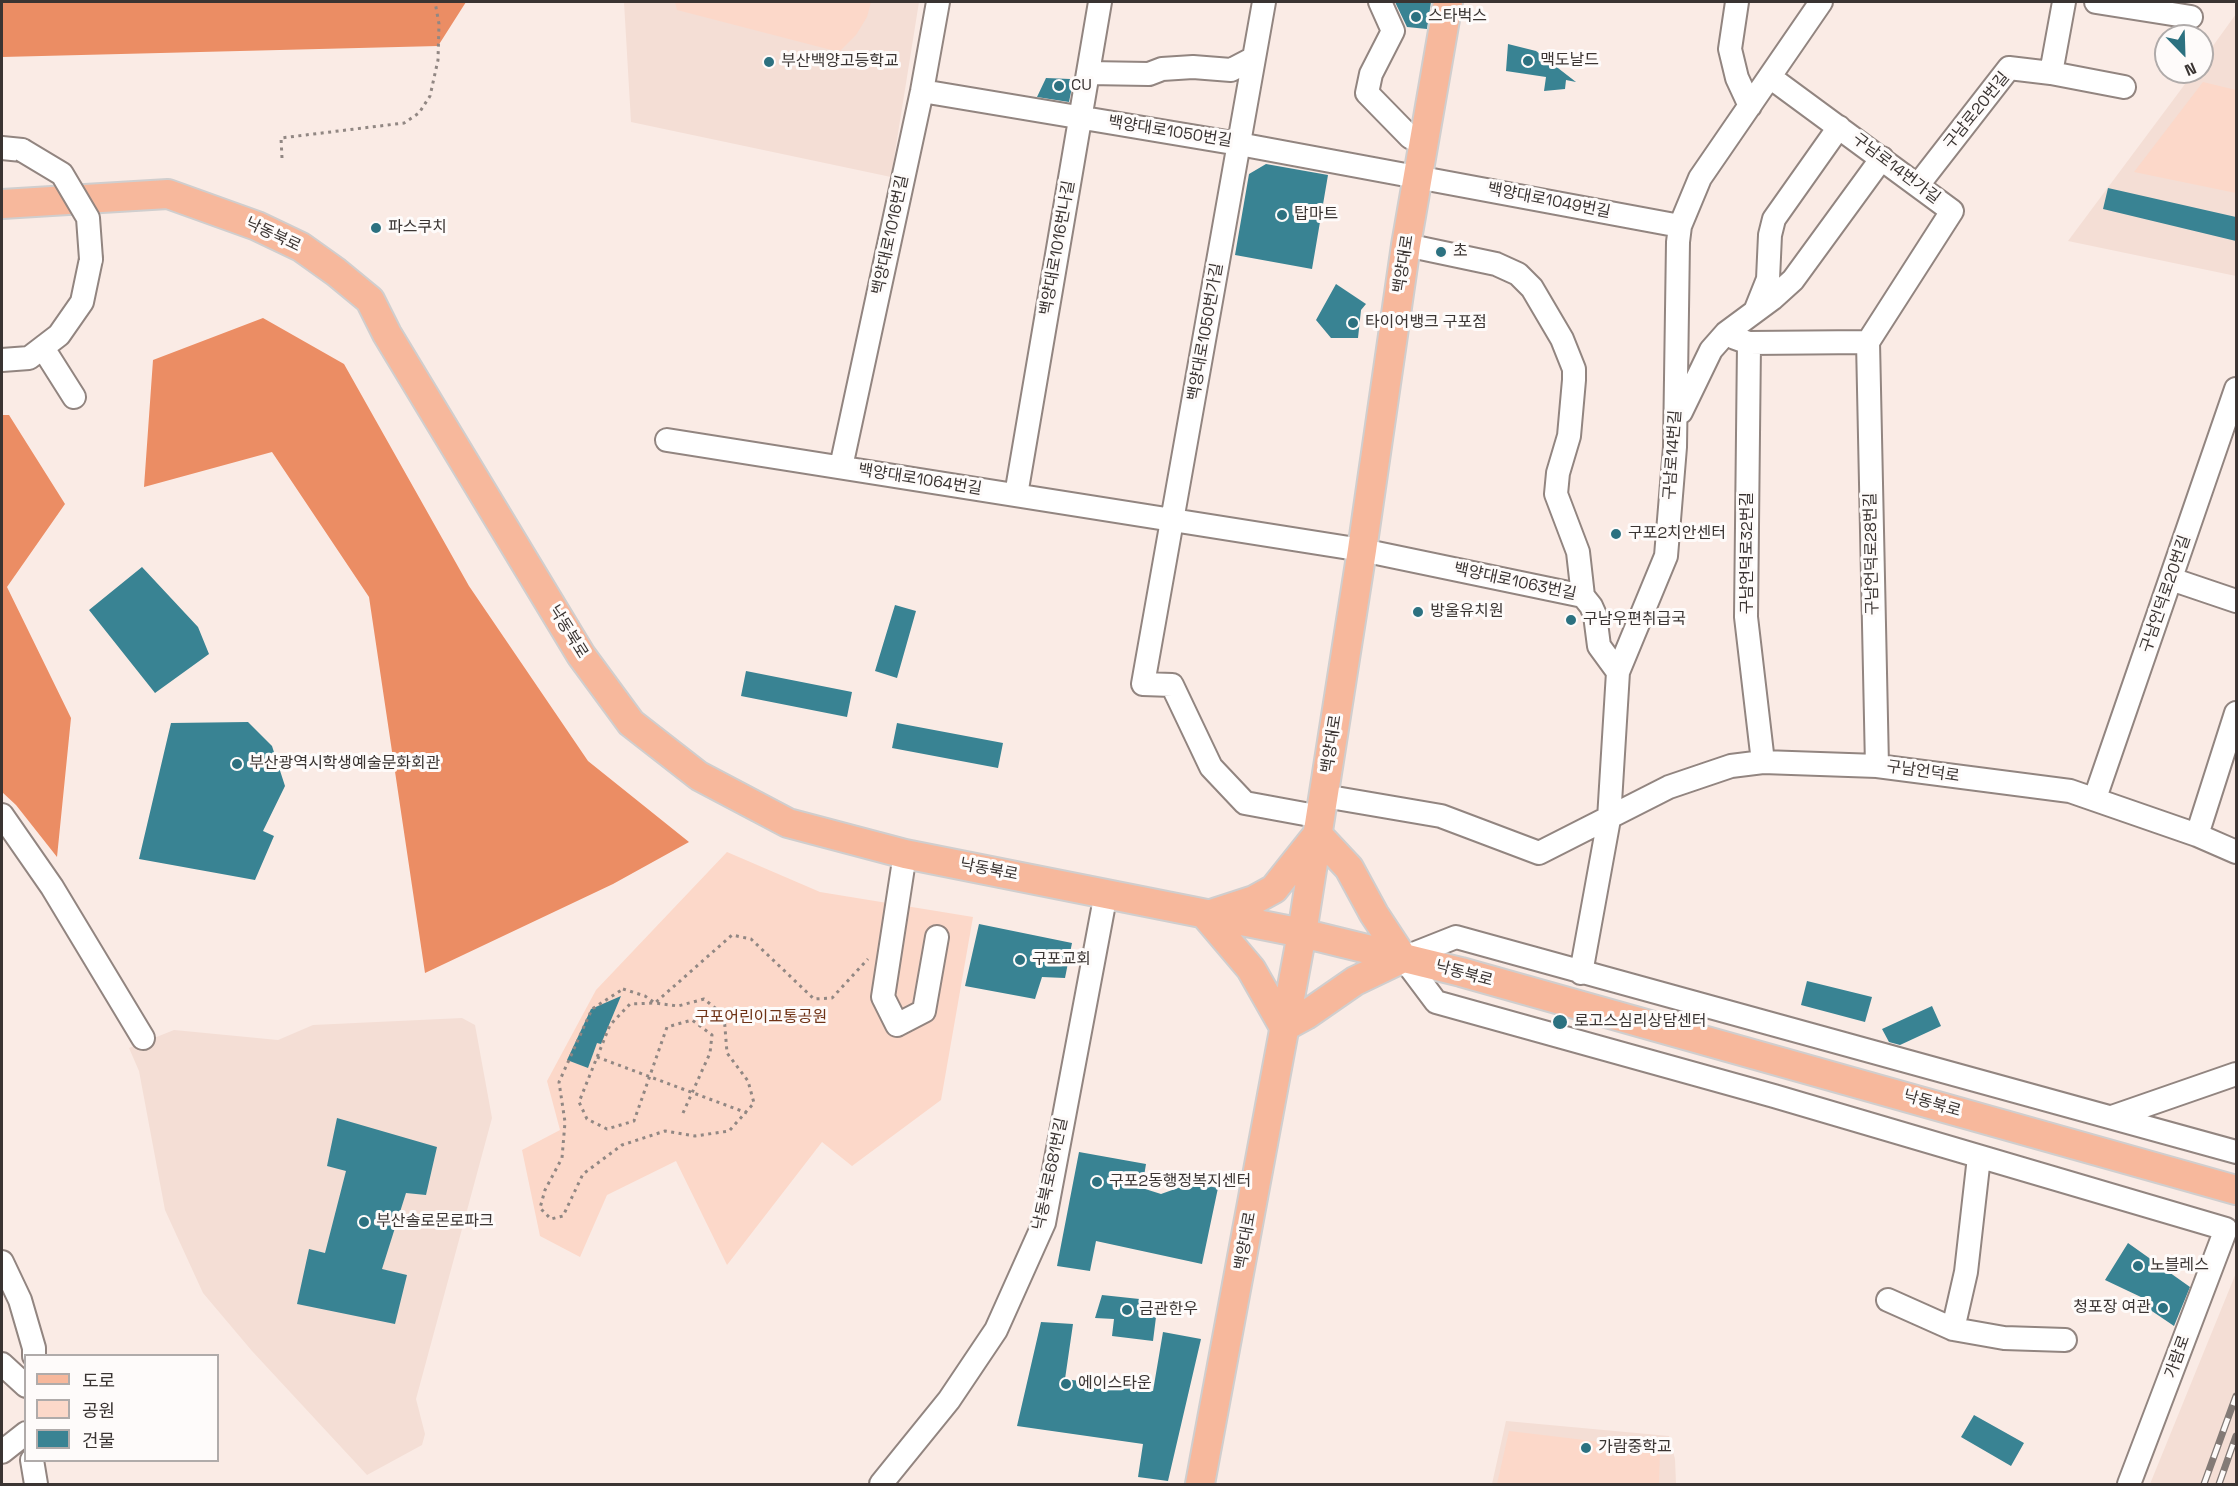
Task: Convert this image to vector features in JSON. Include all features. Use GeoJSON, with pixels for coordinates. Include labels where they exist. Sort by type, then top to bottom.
{"type":"FeatureCollection","features":[{"type":"Feature","properties":{"kind":"main road","name":"백양대로"},"geometry":{"type":"LineString","coordinates":[[1200,1485],[1302,933],[1407,245],[1448,2]]}},
{"type":"Feature","properties":{"kind":"main road","name":"낙동북로"},"geometry":{"type":"LineString","coordinates":[[2,204],[168,194],[257,226],[302,247],[328,265],[370,300],[387,334],[581,655],[631,723],[699,776],[788,823],[905,854],[1106,892],[1206,916],[1302,933],[1461,972],[2236,1190]]}},
{"type":"Feature","properties":{"kind":"main road"},"geometry":{"type":"LineString","coordinates":[[1321,816],[1403,958],[1355,981],[1306,1015],[1284,1027],[1251,969],[1206,916],[1254,900],[1274,889],[1321,816]]}},
{"type":"Feature","properties":{"kind":"street","name":"백양대로1016번길"},"geometry":{"type":"LineString","coordinates":[[841,467],[922,91],[938,2]]}},
{"type":"Feature","properties":{"kind":"street","name":"백양대로1016번나길"},"geometry":{"type":"LineString","coordinates":[[1016,495],[1100,2]]}},
{"type":"Feature","properties":{"kind":"street","name":"백양대로1050번가길"},"geometry":{"type":"LineString","coordinates":[[1172,520],[1264,2]]}},
{"type":"Feature","properties":{"kind":"street"},"geometry":{"type":"LineString","coordinates":[[1380,2],[1393,31],[1371,74],[1367,93],[1410,137],[1423,144]]}},
{"type":"Feature","properties":{"kind":"street"},"geometry":{"type":"LineString","coordinates":[[1737,2],[1730,49],[1737,78],[1750,106]]}},
{"type":"Feature","properties":{"kind":"street","name":"구남로14번길"},"geometry":{"type":"LineString","coordinates":[[1581,973],[1609,819],[1618,672],[1665,556],[1676,424],[1680,226],[1700,178],[1821,2]]}},
{"type":"Feature","properties":{"kind":"street"},"geometry":{"type":"LineString","coordinates":[[2051,73],[2064,2]]}},
{"type":"Feature","properties":{"kind":"street"},"geometry":{"type":"LineString","coordinates":[[2096,2],[2191,17]]}},
{"type":"Feature","properties":{"kind":"street"},"geometry":{"type":"LineString","coordinates":[[1088,73],[1149,74],[1162,69],[1193,66],[1231,70],[1254,58]]}},
{"type":"Feature","properties":{"kind":"street","name":"구남로20번길"},"geometry":{"type":"LineString","coordinates":[[1918,185],[2009,68],[2051,73],[2124,87]]}},
{"type":"Feature","properties":{"kind":"street","name":"구남로14번가길"},"geometry":{"type":"LineString","coordinates":[[1770,77],[1952,211],[1868,342]]}},
{"type":"Feature","properties":{"kind":"street","name":"백양대로1050번길"},"geometry":{"type":"LineString","coordinates":[[922,91],[1418,176]]}},
{"type":"Feature","properties":{"kind":"street","name":"구남로14번가길"},"geometry":{"type":"LineString","coordinates":[[1754,313],[1768,279],[1770,227],[1839,127]]}},
{"type":"Feature","properties":{"kind":"street"},"geometry":{"type":"LineString","coordinates":[[2,360],[29,358],[59,335],[82,302],[91,259],[88,218],[62,174],[12,149]]}},
{"type":"Feature","properties":{"kind":"street"},"geometry":{"type":"LineString","coordinates":[[1676,424],[1702,363],[1726,333],[1793,280],[1882,158]]}},
{"type":"Feature","properties":{"kind":"street","name":"백양대로1049번길"},"geometry":{"type":"LineString","coordinates":[[1418,176],[1680,226]]}},
{"type":"Feature","properties":{"kind":"street"},"geometry":{"type":"LineString","coordinates":[[1407,245],[1496,264],[1518,274],[1532,288],[1562,339],[1574,369],[1574,380],[1569,436],[1558,473],[1556,494],[1578,552],[1582,596]]}},
{"type":"Feature","properties":{"kind":"street"},"geometry":{"type":"LineString","coordinates":[[1726,333],[1749,343],[1868,342]]}},
{"type":"Feature","properties":{"kind":"street","name":"구남언덕로28번길"},"geometry":{"type":"LineString","coordinates":[[1868,342],[1876,766]]}},
{"type":"Feature","properties":{"kind":"street","name":"구남언덕로32번길"},"geometry":{"type":"LineString","coordinates":[[1749,343],[1746,617],[1763,762]]}},
{"type":"Feature","properties":{"kind":"street"},"geometry":{"type":"LineString","coordinates":[[44,348],[74,397]]}},
{"type":"Feature","properties":{"kind":"street","name":"구남언덕로20번길"},"geometry":{"type":"LineString","coordinates":[[2095,798],[2236,389]]}},
{"type":"Feature","properties":{"kind":"street","name":"백양대로1064번길"},"geometry":{"type":"LineString","coordinates":[[667,440],[1362,550]]}},
{"type":"Feature","properties":{"kind":"street","name":"구남언덕로"},"geometry":{"type":"LineString","coordinates":[[1172,520],[1143,684],[1172,685],[1211,767],[1245,803],[1321,816],[1441,816],[1539,853],[1669,787],[1731,766],[1763,762],[1876,766],[2070,792],[2095,798],[2197,835],[2236,852]]}},
{"type":"Feature","properties":{"kind":"street","name":"백양대로1063번길"},"geometry":{"type":"LineString","coordinates":[[1362,550],[1582,596],[1592,606],[1599,646],[1618,672]]}},
{"type":"Feature","properties":{"kind":"street"},"geometry":{"type":"LineString","coordinates":[[2171,579],[2236,601]]}},
{"type":"Feature","properties":{"kind":"street"},"geometry":{"type":"LineString","coordinates":[[2197,835],[2236,713]]}},
{"type":"Feature","properties":{"kind":"street"},"geometry":{"type":"LineString","coordinates":[[2,815],[52,887],[143,1038]]}},
{"type":"Feature","properties":{"kind":"street"},"geometry":{"type":"LineString","coordinates":[[905,854],[883,997],[897,1025],[924,1011],[937,937]]}},
{"type":"Feature","properties":{"kind":"street","name":"낙동북로681번길"},"geometry":{"type":"LineString","coordinates":[[881,1485],[948,1400],[996,1330],[1044,1223],[1106,892]]}},
{"type":"Feature","properties":{"kind":"street"},"geometry":{"type":"LineString","coordinates":[[1953,1329],[1966,1272],[1979,1157],[1436,1002],[1403,958],[1456,937],[2236,1152]]}},
{"type":"Feature","properties":{"kind":"street"},"geometry":{"type":"LineString","coordinates":[[2112,1117],[2236,1074]]}},
{"type":"Feature","properties":{"kind":"street","name":"가람로"},"geometry":{"type":"LineString","coordinates":[[1979,1157],[2226,1229],[2129,1485]]}},
{"type":"Feature","properties":{"kind":"street"},"geometry":{"type":"LineString","coordinates":[[2,1262],[20,1300],[34,1354]]}},
{"type":"Feature","properties":{"kind":"street"},"geometry":{"type":"LineString","coordinates":[[1888,1300],[1953,1329],[2004,1338],[2065,1340]]}},
{"type":"Feature","properties":{"kind":"street"},"geometry":{"type":"LineString","coordinates":[[2,1364],[24,1384]]}},
{"type":"Feature","properties":{"kind":"street"},"geometry":{"type":"LineString","coordinates":[[2,1452],[24,1434]]}},
{"type":"Feature","properties":{"kind":"street"},"geometry":{"type":"LineString","coordinates":[[32,1462],[36,1485]]}},
{"type":"Feature","properties":{"kind":"path"},"geometry":{"type":"LineString","coordinates":[[282,158],[281,138],[404,123],[419,113],[430,96],[438,60],[439,24],[435,2]]}},
{"type":"Feature","properties":{"kind":"path"},"geometry":{"type":"LineString","coordinates":[[655,1003],[732,935],[751,939],[814,999],[832,998],[871,955]]}},
{"type":"Feature","properties":{"kind":"path"},"geometry":{"type":"LineString","coordinates":[[655,1003],[645,996],[623,989],[592,1009],[559,1082],[564,1122],[562,1158],[545,1190],[540,1208],[551,1219],[563,1216],[583,1174],[622,1145],[665,1131],[695,1136],[729,1131],[754,1103],[748,1081],[727,1053],[724,1015],[704,999],[678,1006],[655,1003],[630,1004],[610,1025],[579,1102],[587,1119],[607,1128],[634,1121],[667,1027],[692,1020],[712,1035],[710,1053],[683,1113]]}},
{"type":"Feature","properties":{"kind":"path"},"geometry":{"type":"LineString","coordinates":[[597,1057],[747,1113]]}},
{"type":"Feature","properties":{"kind":"shaded area"},"geometry":{"type":"Polygon","coordinates":[[[2,2],[466,2],[438,46],[2,57],[2,2]]]}},
{"type":"Feature","properties":{"kind":"shaded area","name":"부산백양고등학교"},"geometry":{"type":"Polygon","coordinates":[[[624,2],[919,2],[891,177],[631,122],[624,2]]]}},
{"type":"Feature","properties":{"kind":"shaded area"},"geometry":{"type":"Polygon","coordinates":[[[2236,14],[2236,276],[2068,241],[2185,84],[2214,84],[2214,44],[2236,14]]]}},
{"type":"Feature","properties":{"kind":"shaded area"},"geometry":{"type":"Polygon","coordinates":[[[263,318],[344,364],[469,586],[588,761],[689,842],[613,884],[425,973],[369,597],[272,452],[144,487],[153,360],[263,318]]]}},
{"type":"Feature","properties":{"kind":"shaded area"},"geometry":{"type":"Polygon","coordinates":[[[2,415],[9,415],[65,504],[7,587],[71,718],[57,857],[16,805],[2,792],[2,415]]]}},
{"type":"Feature","properties":{"kind":"shaded area"},"geometry":{"type":"Polygon","coordinates":[[[462,1018],[475,1025],[492,1118],[416,1399],[425,1434],[422,1445],[367,1475],[252,1351],[203,1293],[165,1210],[139,1071],[129,1048],[174,1030],[278,1040],[313,1025],[462,1018]]]}},
{"type":"Feature","properties":{"kind":"shaded area"},"geometry":{"type":"Polygon","coordinates":[[[2236,1273],[2236,1484],[2150,1484],[2236,1273]]]}},
{"type":"Feature","properties":{"kind":"shaded area","name":"가람중학교"},"geometry":{"type":"Polygon","coordinates":[[[1506,1421],[1669,1436],[1675,1459],[1676,1484],[1492,1484],[1506,1421]]]}},
{"type":"Feature","properties":{"kind":"green space"},"geometry":{"type":"Polygon","coordinates":[[[675,2],[871,2],[867,17],[856,35],[839,52],[677,10],[675,2]]]}},
{"type":"Feature","properties":{"kind":"green space"},"geometry":{"type":"Polygon","coordinates":[[[2201,84],[2236,90],[2236,193],[2134,172],[2201,84]]]}},
{"type":"Feature","properties":{"kind":"green space","name":"구포어린이교통공원"},"geometry":{"type":"Polygon","coordinates":[[[727,852],[820,892],[973,917],[941,1100],[852,1166],[822,1142],[727,1265],[676,1161],[607,1195],[580,1257],[540,1236],[522,1150],[560,1130],[547,1081],[596,990],[727,852]]]}},
{"type":"Feature","properties":{"kind":"green space","name":"가람중학교"},"geometry":{"type":"Polygon","coordinates":[[[1509,1431],[1660,1449],[1659,1484],[1497,1484],[1509,1431]]]}},
{"type":"Feature","properties":{"kind":"building","name":"스타벅스"},"geometry":{"type":"Polygon","coordinates":[[[1395,2],[1431,2],[1427,29],[1407,27],[1395,2]]]}},
{"type":"Feature","properties":{"kind":"building","name":"맥도날드"},"geometry":{"type":"Polygon","coordinates":[[[1508,44],[1536,51],[1576,82],[1566,80],[1565,89],[1544,91],[1546,77],[1506,71],[1508,44]]]}},
{"type":"Feature","properties":{"kind":"building","name":"CU"},"geometry":{"type":"Polygon","coordinates":[[[1046,78],[1070,79],[1073,82],[1069,102],[1037,97],[1046,78]]]}},
{"type":"Feature","properties":{"kind":"building","name":"탑마트"},"geometry":{"type":"Polygon","coordinates":[[[1266,164],[1328,175],[1312,269],[1235,255],[1249,174],[1266,164]]]}},
{"type":"Feature","properties":{"kind":"building"},"geometry":{"type":"Polygon","coordinates":[[[2108,188],[2236,217],[2236,241],[2103,209],[2108,188]]]}},
{"type":"Feature","properties":{"kind":"building"},"geometry":{"type":"Polygon","coordinates":[[[1336,284],[1366,304],[1361,310],[1358,338],[1331,338],[1316,320],[1336,284]]]}},
{"type":"Feature","properties":{"kind":"building"},"geometry":{"type":"Polygon","coordinates":[[[142,567],[198,627],[209,654],[155,693],[89,610],[142,567]]]}},
{"type":"Feature","properties":{"kind":"building"},"geometry":{"type":"Polygon","coordinates":[[[895,605],[916,611],[897,678],[875,671],[895,605]]]}},
{"type":"Feature","properties":{"kind":"building"},"geometry":{"type":"Polygon","coordinates":[[[746,671],[852,692],[847,717],[741,696],[746,671]]]}},
{"type":"Feature","properties":{"kind":"building"},"geometry":{"type":"Polygon","coordinates":[[[248,722],[272,746],[285,786],[263,831],[274,836],[255,880],[139,859],[171,723],[248,722]]]}},
{"type":"Feature","properties":{"kind":"building"},"geometry":{"type":"Polygon","coordinates":[[[897,723],[1003,743],[998,768],[892,748],[897,723]]]}},
{"type":"Feature","properties":{"kind":"building","name":"구포교회"},"geometry":{"type":"Polygon","coordinates":[[[979,924],[1072,943],[1065,978],[1042,977],[1035,999],[965,986],[979,924]]]}},
{"type":"Feature","properties":{"kind":"building"},"geometry":{"type":"Polygon","coordinates":[[[1807,981],[1872,997],[1865,1022],[1801,1005],[1807,981]]]}},
{"type":"Feature","properties":{"kind":"building"},"geometry":{"type":"Polygon","coordinates":[[[621,996],[601,1044],[597,1043],[588,1068],[567,1060],[591,1009],[621,996]]]}},
{"type":"Feature","properties":{"kind":"building"},"geometry":{"type":"Polygon","coordinates":[[[1932,1006],[1941,1026],[1900,1045],[1889,1042],[1882,1029],[1932,1006]]]}},
{"type":"Feature","properties":{"kind":"building","name":"부산솔로몬로파크"},"geometry":{"type":"Polygon","coordinates":[[[337,1118],[437,1147],[426,1195],[406,1193],[382,1269],[407,1275],[395,1324],[297,1304],[309,1249],[325,1253],[346,1171],[327,1166],[337,1118]]]}},
{"type":"Feature","properties":{"kind":"building"},"geometry":{"type":"Polygon","coordinates":[[[1079,1152],[1146,1164],[1142,1188],[1161,1194],[1192,1183],[1218,1188],[1202,1264],[1096,1241],[1090,1271],[1057,1266],[1079,1152]]]}},
{"type":"Feature","properties":{"kind":"building","name":"노블레스"},"geometry":{"type":"Polygon","coordinates":[[[2128,1243],[2190,1287],[2174,1326],[2140,1303],[2143,1298],[2105,1280],[2128,1243]]]}},
{"type":"Feature","properties":{"kind":"building","name":"금관한우"},"geometry":{"type":"Polygon","coordinates":[[[1102,1295],[1158,1301],[1153,1341],[1112,1336],[1114,1319],[1095,1318],[1102,1295]]]}},
{"type":"Feature","properties":{"kind":"building","name":"에이스타운"},"geometry":{"type":"Polygon","coordinates":[[[1041,1322],[1073,1324],[1065,1379],[1153,1391],[1163,1332],[1201,1339],[1168,1481],[1138,1477],[1143,1444],[1017,1426],[1041,1322]]]}},
{"type":"Feature","properties":{"kind":"building"},"geometry":{"type":"Polygon","coordinates":[[[1974,1415],[2024,1443],[2011,1466],[1961,1437],[1974,1415]]]}},
{"type":"Feature","properties":{"kind":"railway"},"geometry":{"type":"LineString","coordinates":[[2204,1484],[2236,1396]]}},
{"type":"Feature","properties":{"kind":"railway"},"geometry":{"type":"LineString","coordinates":[[2219,1484],[2236,1436]]}},
{"type":"Feature","properties":{"kind":"place","name":"스타벅스"},"geometry":{"type":"Point","coordinates":[1416,17]}},
{"type":"Feature","properties":{"kind":"place","name":"맥도날드"},"geometry":{"type":"Point","coordinates":[1528,61]}},
{"type":"Feature","properties":{"kind":"place","name":"부산백양고등학교"},"geometry":{"type":"Point","coordinates":[769,62]}},
{"type":"Feature","properties":{"kind":"place","name":"CU"},"geometry":{"type":"Point","coordinates":[1059,86]}},
{"type":"Feature","properties":{"kind":"place","name":"탑마트"},"geometry":{"type":"Point","coordinates":[1282,215]}},
{"type":"Feature","properties":{"kind":"place","name":"파스쿠치"},"geometry":{"type":"Point","coordinates":[376,228]}},
{"type":"Feature","properties":{"kind":"place","name":"초"},"geometry":{"type":"Point","coordinates":[1441,252]}},
{"type":"Feature","properties":{"kind":"place","name":"타이어뱅크 구포점"},"geometry":{"type":"Point","coordinates":[1353,323]}},
{"type":"Feature","properties":{"kind":"place","name":"구포2치안센터"},"geometry":{"type":"Point","coordinates":[1616,534]}},
{"type":"Feature","properties":{"kind":"place","name":"방울유치원"},"geometry":{"type":"Point","coordinates":[1418,612]}},
{"type":"Feature","properties":{"kind":"place","name":"구남우편취급국"},"geometry":{"type":"Point","coordinates":[1571,620]}},
{"type":"Feature","properties":{"kind":"place","name":"부산광역시학생예술문화회관"},"geometry":{"type":"Point","coordinates":[237,764]}},
{"type":"Feature","properties":{"kind":"place","name":"구포교회"},"geometry":{"type":"Point","coordinates":[1020,960]}},
{"type":"Feature","properties":{"kind":"place","name":"로고스심리상담센터"},"geometry":{"type":"Point","coordinates":[1560,1022]}},
{"type":"Feature","properties":{"kind":"place","name":"구포2동행정복지센터"},"geometry":{"type":"Point","coordinates":[1097,1182]}},
{"type":"Feature","properties":{"kind":"place","name":"부산솔로몬로파크"},"geometry":{"type":"Point","coordinates":[364,1222]}},
{"type":"Feature","properties":{"kind":"place","name":"노블레스"},"geometry":{"type":"Point","coordinates":[2138,1266]}},
{"type":"Feature","properties":{"kind":"place","name":"청포장 여관"},"geometry":{"type":"Point","coordinates":[2163,1308]}},
{"type":"Feature","properties":{"kind":"place","name":"금관한우"},"geometry":{"type":"Point","coordinates":[1127,1310]}},
{"type":"Feature","properties":{"kind":"place","name":"에이스타운"},"geometry":{"type":"Point","coordinates":[1066,1384]}},
{"type":"Feature","properties":{"kind":"place","name":"가람중학교"},"geometry":{"type":"Point","coordinates":[1586,1448]}}]}
